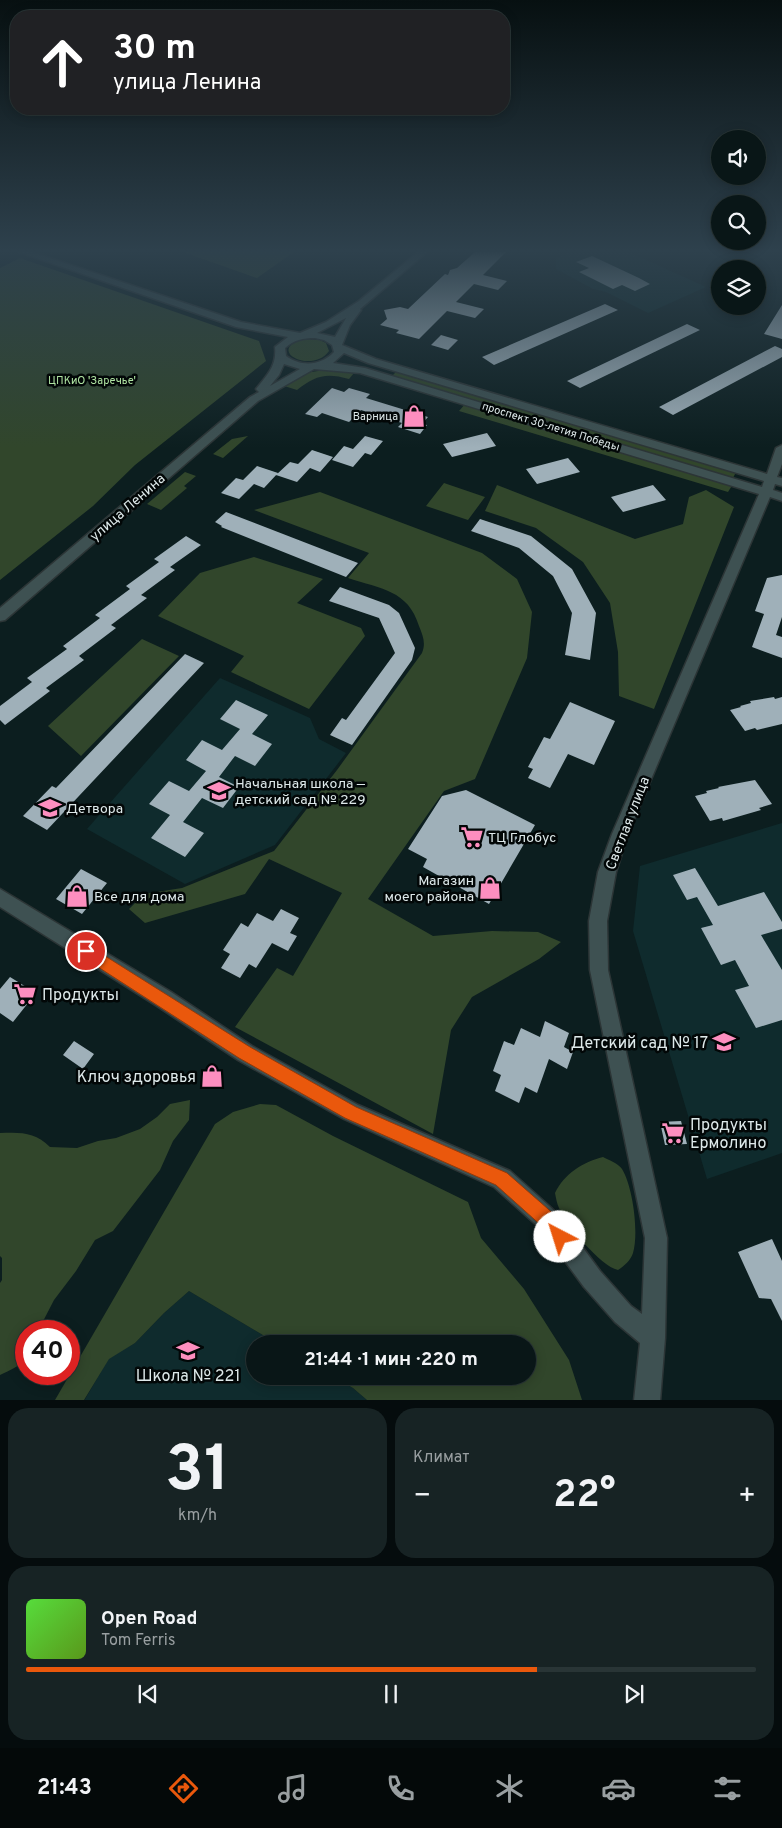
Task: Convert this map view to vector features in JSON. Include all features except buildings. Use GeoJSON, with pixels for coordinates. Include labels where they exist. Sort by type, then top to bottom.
{"type":"FeatureCollection","features":[{"type":"Feature","properties":{"kind":"main road"},"geometry":{"type":"LineString","coordinates":[[215,317],[238,325],[302,335]]}},
{"type":"Feature","properties":{"kind":"main road"},"geometry":{"type":"LineString","coordinates":[[238,325],[267,342],[280,355],[284,342],[329,324],[339,317]]}},
{"type":"Feature","properties":{"kind":"main road"},"geometry":{"type":"LineString","coordinates":[[338,345],[345,325],[351,317]]}},
{"type":"Feature","properties":{"kind":"main road","name":"проспект 30-летия Победы"},"geometry":{"type":"LineString","coordinates":[[302,335],[324,336],[338,345],[372,361],[775,487]]}},
{"type":"Feature","properties":{"kind":"main road","name":"улица Ленина"},"geometry":{"type":"LineString","coordinates":[[254,399],[315,366],[335,358],[339,352],[338,345]]}},
{"type":"Feature","properties":{"kind":"main road","name":"проспект 30-летия Победы"},"geometry":{"type":"LineString","coordinates":[[280,355],[293,364],[344,367],[379,375],[775,487]]}},
{"type":"Feature","properties":{"kind":"main road","name":"улица Ленина"},"geometry":{"type":"LineString","coordinates":[[0,616],[254,399],[274,375],[280,355]]}},
{"type":"Feature","properties":{"kind":"main road","name":"Светлая улица"},"geometry":{"type":"LineString","coordinates":[[647,1400],[653,1338],[656,1238],[599,970],[598,921],[607,872],[620,834],[775,487],[782,448]]}},
{"type":"Feature","properties":{"kind":"main road"},"geometry":{"type":"LineString","coordinates":[[0,897],[164,999],[245,1053],[342,1108],[502,1179],[550,1222],[592,1280],[623,1314],[653,1338]]}},
{"type":"Feature","properties":{"kind":"shaded area","name":"Начальная школа — детский сад № 229"},"geometry":{"type":"Polygon","coordinates":[[[220,678],[310,718],[319,739],[346,753],[275,845],[185,884],[87,829],[220,678]]]}},
{"type":"Feature","properties":{"kind":"shaded area","name":"Детский сад № 17"},"geometry":{"type":"Polygon","coordinates":[[[782,823],[782,1153],[707,1179],[633,931],[640,866],[782,823]]]}},
{"type":"Feature","properties":{"kind":"shaded area","name":"Школа № 221"},"geometry":{"type":"Polygon","coordinates":[[[189,1291],[263,1335],[246,1335],[246,1385],[348,1385],[367,1400],[85,1400],[109,1358],[135,1343],[189,1291]]]}},
{"type":"Feature","properties":{"kind":"green space","name":"ЦПКиО 'Заречье'"},"geometry":{"type":"Polygon","coordinates":[[[0,317],[191,317],[259,341],[266,361],[135,465],[93,506],[0,580],[0,317]]]}},
{"type":"Feature","properties":{"kind":"green space"},"geometry":{"type":"Polygon","coordinates":[[[304,339],[320,340],[326,343],[329,351],[321,358],[312,361],[303,361],[295,358],[290,354],[289,349],[293,344],[304,339]]]}},
{"type":"Feature","properties":{"kind":"green space"},"geometry":{"type":"Polygon","coordinates":[[[331,369],[354,373],[349,379],[334,376],[321,377],[309,381],[297,390],[281,385],[305,373],[331,369]]]}},
{"type":"Feature","properties":{"kind":"green space"},"geometry":{"type":"Polygon","coordinates":[[[396,372],[736,472],[733,478],[392,376],[396,372]]]}},
{"type":"Feature","properties":{"kind":"green space"},"geometry":{"type":"Polygon","coordinates":[[[466,403],[733,484],[728,492],[459,411],[466,403]]]}},
{"type":"Feature","properties":{"kind":"green space"},"geometry":{"type":"Polygon","coordinates":[[[248,436],[223,458],[213,454],[232,439],[248,436]]]}},
{"type":"Feature","properties":{"kind":"green space"},"geometry":{"type":"Polygon","coordinates":[[[185,472],[196,476],[184,486],[187,488],[161,510],[147,504],[185,472]]]}},
{"type":"Feature","properties":{"kind":"green space"},"geometry":{"type":"Polygon","coordinates":[[[444,483],[485,497],[468,520],[426,506],[444,483]]]}},
{"type":"Feature","properties":{"kind":"green space"},"geometry":{"type":"Polygon","coordinates":[[[497,485],[635,539],[683,524],[689,497],[706,490],[734,507],[654,709],[619,696],[618,652],[610,603],[583,562],[536,528],[485,511],[497,485]]]}},
{"type":"Feature","properties":{"kind":"green space"},"geometry":{"type":"Polygon","coordinates":[[[320,492],[482,553],[517,579],[532,612],[527,658],[475,779],[444,791],[368,899],[433,936],[492,931],[538,932],[561,942],[539,959],[472,997],[451,1030],[433,1134],[235,1027],[277,968],[293,976],[342,893],[269,859],[245,894],[145,923],[129,909],[144,894],[182,888],[274,851],[337,770],[422,653],[424,646],[423,636],[408,605],[392,593],[348,578],[369,553],[254,510],[320,492]]]}},
{"type":"Feature","properties":{"kind":"green space"},"geometry":{"type":"Polygon","coordinates":[[[254,557],[323,579],[297,603],[361,628],[365,636],[309,709],[231,672],[244,656],[158,616],[200,573],[254,557]]]}},
{"type":"Feature","properties":{"kind":"green space"},"geometry":{"type":"Polygon","coordinates":[[[142,639],[179,656],[81,756],[48,726],[142,639]]]}},
{"type":"Feature","properties":{"kind":"green space"},"geometry":{"type":"Polygon","coordinates":[[[190,1100],[189,1120],[173,1141],[160,1170],[113,1231],[95,1240],[76,1271],[54,1300],[44,1320],[15,1320],[15,1368],[0,1375],[0,1283],[2,1280],[2,1258],[0,1256],[0,1133],[27,1134],[39,1138],[50,1147],[77,1148],[98,1141],[116,1138],[140,1129],[157,1117],[170,1104],[190,1100]]]}},
{"type":"Feature","properties":{"kind":"green space"},"geometry":{"type":"Polygon","coordinates":[[[260,1104],[276,1105],[333,1136],[468,1202],[481,1238],[524,1289],[569,1360],[582,1400],[367,1400],[348,1385],[536,1385],[536,1335],[263,1335],[189,1291],[135,1343],[109,1359],[84,1400],[55,1400],[64,1385],[80,1385],[80,1357],[215,1124],[233,1112],[260,1104]]]}},
{"type":"Feature","properties":{"kind":"green space"},"geometry":{"type":"Polygon","coordinates":[[[603,1157],[621,1167],[626,1177],[634,1210],[635,1244],[633,1253],[627,1263],[618,1270],[602,1261],[576,1234],[559,1208],[555,1193],[563,1180],[575,1170],[588,1162],[603,1157]]]}},
{"type":"Feature","properties":{"kind":"place","name":"Варница"},"geometry":{"type":"Point","coordinates":[414,416]}},
{"type":"Feature","properties":{"kind":"place","name":"Начальная школа — детский сад № 229"},"geometry":{"type":"Point","coordinates":[219,791]}},
{"type":"Feature","properties":{"kind":"place","name":"Детвора"},"geometry":{"type":"Point","coordinates":[50,808]}},
{"type":"Feature","properties":{"kind":"place","name":"ТЦ Глобус"},"geometry":{"type":"Point","coordinates":[472,837]}},
{"type":"Feature","properties":{"kind":"place","name":"Магазин моего района"},"geometry":{"type":"Point","coordinates":[490,888]}},
{"type":"Feature","properties":{"kind":"place","name":"Все для дома"},"geometry":{"type":"Point","coordinates":[77,896]}},
{"type":"Feature","properties":{"kind":"place","name":"Продукты"},"geometry":{"type":"Point","coordinates":[25,994]}},
{"type":"Feature","properties":{"kind":"place","name":"Детский сад № 17"},"geometry":{"type":"Point","coordinates":[724,1042]}},
{"type":"Feature","properties":{"kind":"place","name":"Ключ здоровья"},"geometry":{"type":"Point","coordinates":[212,1076]}},
{"type":"Feature","properties":{"kind":"place","name":"Продукты Ермолино"},"geometry":{"type":"Point","coordinates":[673,1133]}},
{"type":"Feature","properties":{"kind":"place","name":"Школа № 221"},"geometry":{"type":"Point","coordinates":[188,1351]}},
{"type":"Feature","properties":{"kind":"route"},"geometry":{"type":"LineString","coordinates":[[86,951],[164,999],[245,1053],[351,1112],[502,1179],[550,1222],[560,1237]]}}]}
